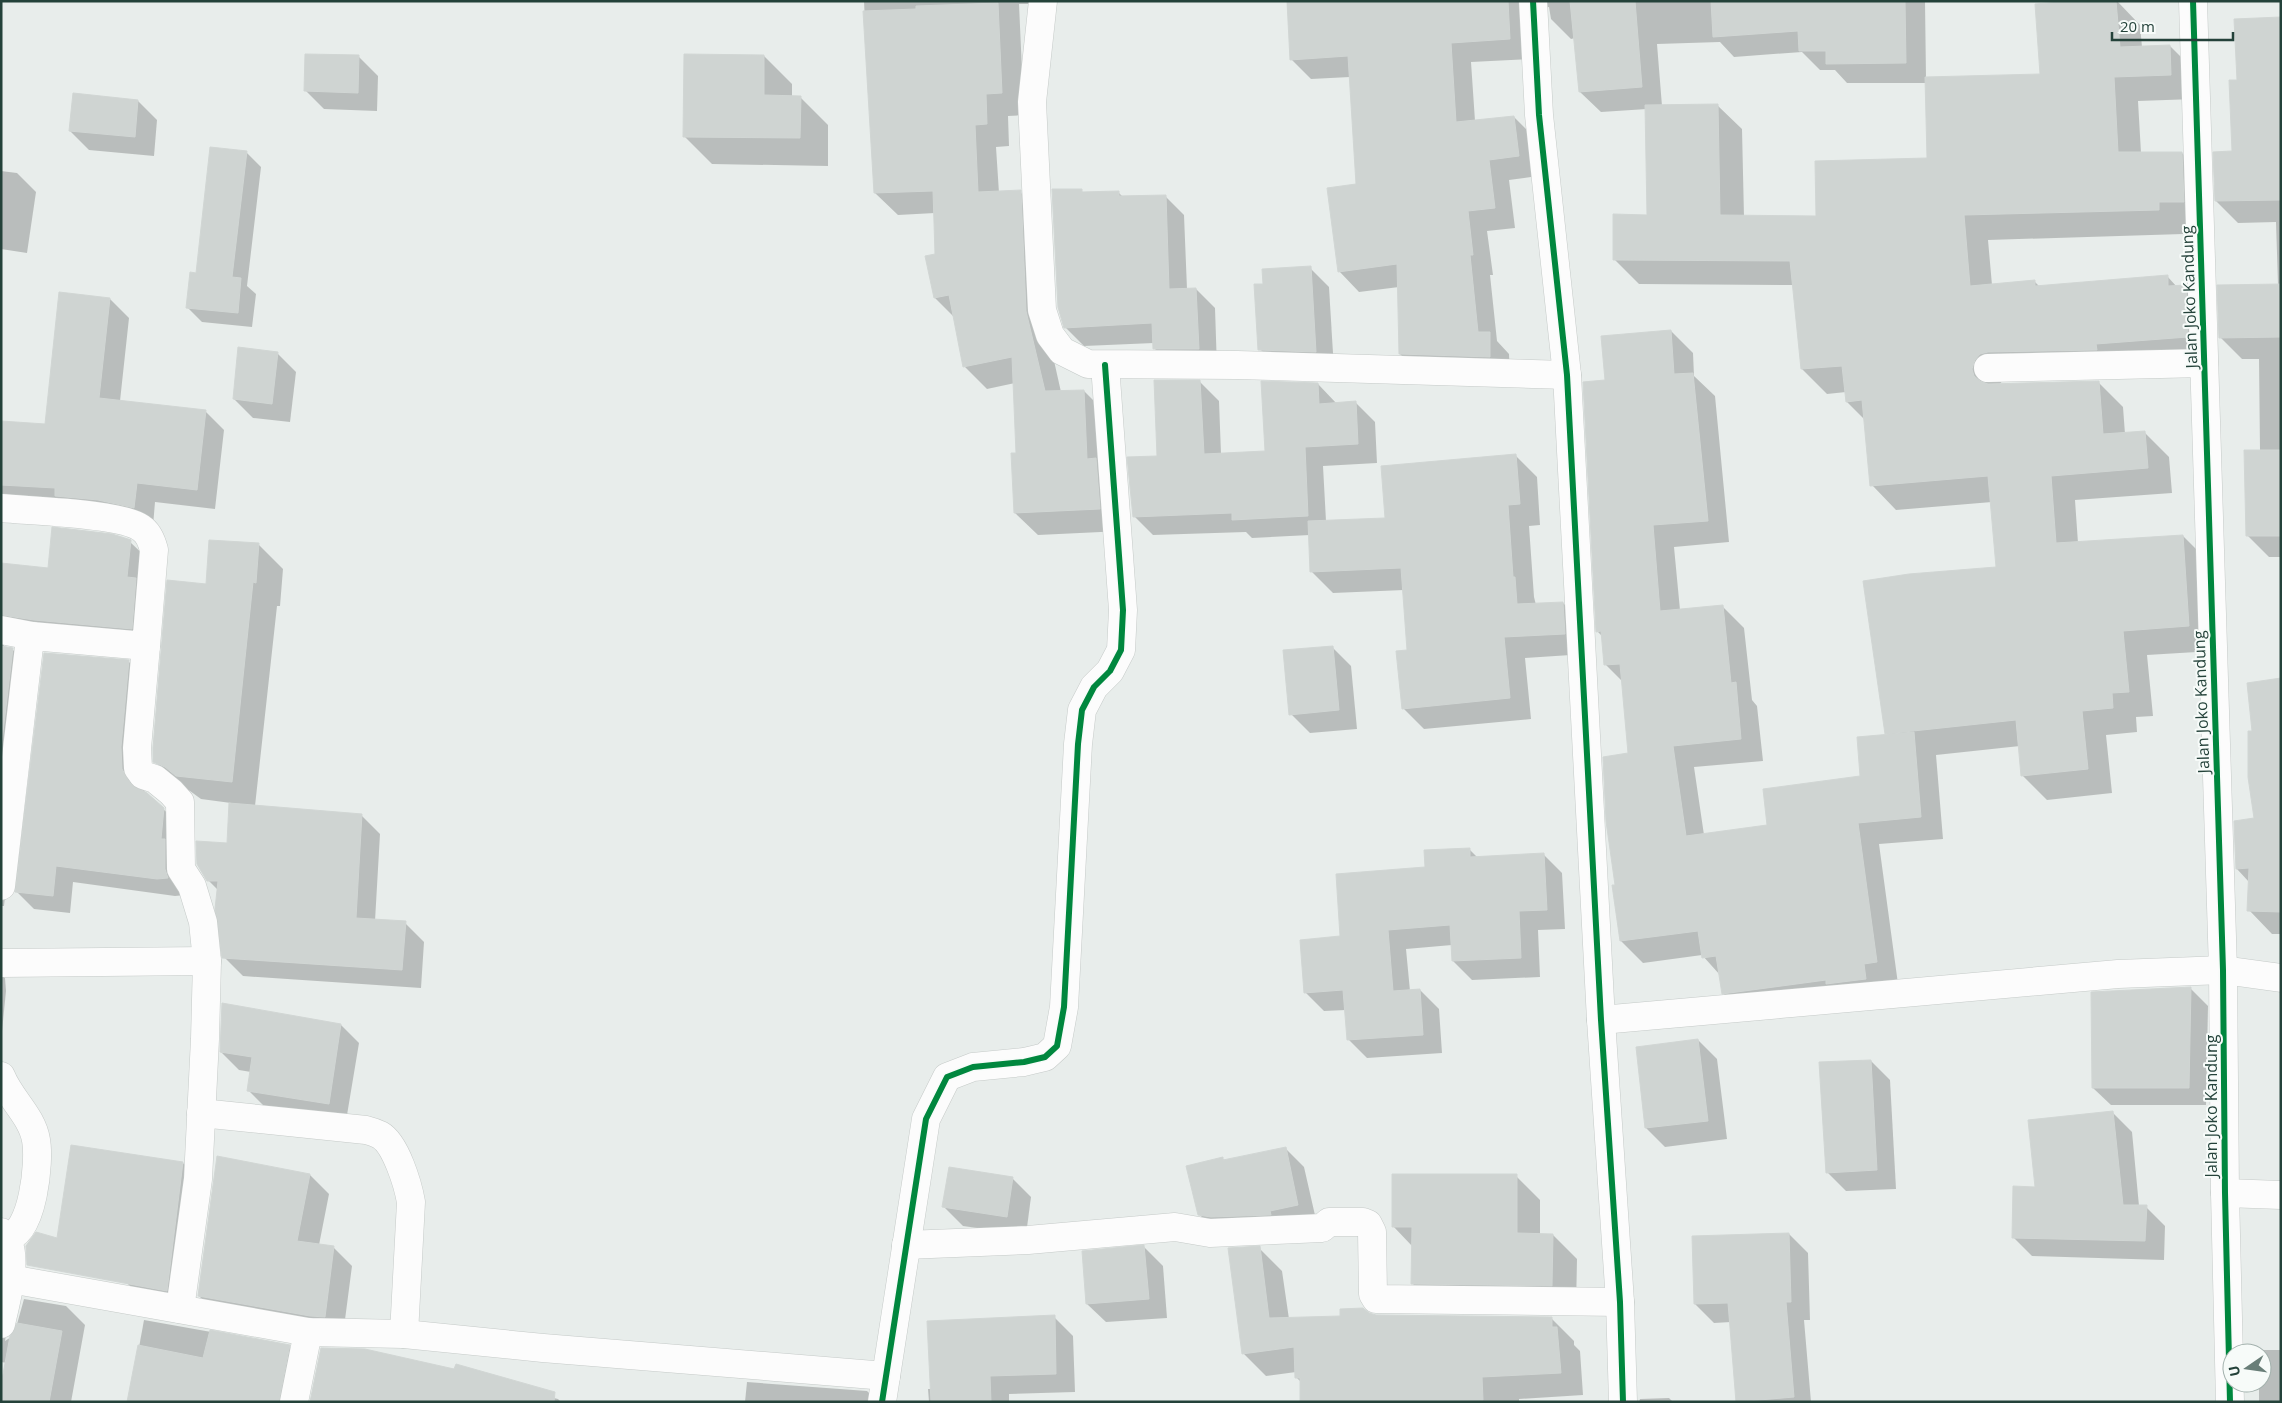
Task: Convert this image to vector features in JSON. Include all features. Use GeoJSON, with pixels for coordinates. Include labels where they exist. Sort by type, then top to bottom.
{"type":"FeatureCollection","features":[{"type":"Feature","properties":{"kind":"street"},"geometry":{"type":"LineString","coordinates":[[1042,1],[1032,102],[1042,310],[1050,335],[1062,351],[1088,364],[1237,365],[1567,375]]}},
{"type":"Feature","properties":{"kind":"street"},"geometry":{"type":"LineString","coordinates":[[1533,1],[1539,115],[1567,375],[1601,1020],[1609,1303],[1623,1402]]}},
{"type":"Feature","properties":{"kind":"street","name":"Jalan Joko Kandung"},"geometry":{"type":"LineString","coordinates":[[2193,1],[2223,970],[2225,1193],[2230,1402]]}},
{"type":"Feature","properties":{"kind":"street"},"geometry":{"type":"LineString","coordinates":[[1988,368],[2204,363]]}},
{"type":"Feature","properties":{"kind":"street"},"geometry":{"type":"LineString","coordinates":[[10,1279],[308,1332],[404,1334],[544,1348],[884,1389],[926,1119],[947,1076],[973,1067],[1045,1058],[1057,1046],[1064,1007],[1078,744],[1082,710],[1094,687],[1110,671],[1121,650],[1123,610],[1105,364]]}},
{"type":"Feature","properties":{"kind":"street"},"geometry":{"type":"LineString","coordinates":[[1,508],[108,518],[127,522],[141,528],[152,540],[154,550],[137,748],[138,768],[143,775],[155,780],[171,792],[180,802],[181,869],[192,886],[203,922],[207,960],[206,1039],[198,1180],[180,1309]]}},
{"type":"Feature","properties":{"kind":"street"},"geometry":{"type":"LineString","coordinates":[[1,630],[32,636],[146,646]]}},
{"type":"Feature","properties":{"kind":"street"},"geometry":{"type":"LineString","coordinates":[[1,886],[30,638],[32,636]]}},
{"type":"Feature","properties":{"kind":"street"},"geometry":{"type":"LineString","coordinates":[[1,963],[207,960]]}},
{"type":"Feature","properties":{"kind":"street"},"geometry":{"type":"LineString","coordinates":[[1601,1020],[2118,974],[2223,970],[2281,978]]}},
{"type":"Feature","properties":{"kind":"street"},"geometry":{"type":"LineString","coordinates":[[1,1076],[6,1090],[28,1120],[36,1139],[37,1163],[28,1217],[22,1228],[13,1236],[4,1234]]}},
{"type":"Feature","properties":{"kind":"street"},"geometry":{"type":"LineString","coordinates":[[201,1113],[366,1130],[382,1136],[397,1158],[408,1181],[411,1202],[404,1334]]}},
{"type":"Feature","properties":{"kind":"street"},"geometry":{"type":"LineString","coordinates":[[2225,1193],[2281,1195]]}},
{"type":"Feature","properties":{"kind":"street"},"geometry":{"type":"LineString","coordinates":[[906,1245],[1028,1240],[1176,1227],[1210,1234],[1322,1228],[1329,1222],[1363,1222],[1368,1224],[1372,1232],[1374,1294],[1376,1299],[1609,1303]]}},
{"type":"Feature","properties":{"kind":"street"},"geometry":{"type":"LineString","coordinates":[[1,1324],[10,1279],[12,1249],[4,1234]]}},
{"type":"Feature","properties":{"kind":"street"},"geometry":{"type":"LineString","coordinates":[[294,1402],[308,1332]]}},
{"type":"Feature","properties":{"kind":"building"},"geometry":{"type":"Polygon","coordinates":[[[1287,1],[1508,1],[1510,39],[1451,43],[1456,122],[1514,116],[1519,156],[1489,160],[1495,208],[1468,211],[1473,255],[1470,255],[1478,332],[1490,332],[1490,357],[1399,354],[1397,264],[1338,272],[1327,188],[1356,184],[1348,56],[1290,60],[1287,1]]]}},
{"type":"Feature","properties":{"kind":"building"},"geometry":{"type":"Polygon","coordinates":[[[1570,1],[1635,1],[1642,87],[1579,92],[1570,1]]]}},
{"type":"Feature","properties":{"kind":"building"},"geometry":{"type":"Polygon","coordinates":[[[1711,1],[1905,1],[1906,63],[1826,64],[1826,51],[1799,51],[1798,31],[1713,37],[1711,1]]]}},
{"type":"Feature","properties":{"kind":"building"},"geometry":{"type":"Polygon","coordinates":[[[2074,1],[2116,1],[2120,47],[2170,45],[2171,75],[2114,77],[2118,152],[2182,152],[2184,202],[2159,202],[2159,210],[1964,215],[1970,286],[2035,280],[2035,286],[2168,275],[2168,286],[2186,285],[2188,337],[2096,344],[2097,350],[1988,352],[1980,354],[1975,360],[1972,369],[1974,376],[1988,384],[2099,381],[2103,434],[2145,431],[2148,468],[2051,476],[2056,543],[2183,535],[2189,626],[2123,631],[2129,692],[2112,693],[2113,708],[2082,711],[2088,769],[2021,776],[2016,720],[1885,734],[1863,581],[1909,574],[1996,567],[1988,476],[1870,486],[1862,400],[1846,402],[1842,366],[1801,369],[1790,261],[1613,260],[1613,214],[1647,215],[1645,105],[1718,104],[1720,215],[1816,216],[1815,161],[1927,158],[1925,77],[2040,74],[2035,4],[2074,1]]]}},
{"type":"Feature","properties":{"kind":"building"},"geometry":{"type":"Polygon","coordinates":[[[998,3],[1002,93],[986,94],[987,124],[975,125],[978,192],[1021,190],[1026,311],[1045,391],[1084,390],[1087,459],[1096,458],[1100,509],[1014,513],[1011,453],[1016,453],[1012,357],[963,367],[949,295],[934,298],[925,256],[935,254],[933,191],[874,193],[863,11],[916,9],[916,6],[998,3]]]}},
{"type":"Feature","properties":{"kind":"building"},"geometry":{"type":"Polygon","coordinates":[[[2281,17],[2281,200],[2215,201],[2213,152],[2232,151],[2229,80],[2237,80],[2234,19],[2281,17]]]}},
{"type":"Feature","properties":{"kind":"building"},"geometry":{"type":"Polygon","coordinates":[[[305,54],[359,55],[358,93],[304,91],[305,54]]]}},
{"type":"Feature","properties":{"kind":"building"},"geometry":{"type":"Polygon","coordinates":[[[684,54],[764,55],[764,95],[801,96],[800,138],[683,137],[684,54]]]}},
{"type":"Feature","properties":{"kind":"building"},"geometry":{"type":"Polygon","coordinates":[[[73,93],[138,100],[135,137],[69,131],[73,93]]]}},
{"type":"Feature","properties":{"kind":"building"},"geometry":{"type":"Polygon","coordinates":[[[210,147],[247,151],[232,277],[241,278],[238,313],[186,308],[190,272],[196,273],[210,147]]]}},
{"type":"Feature","properties":{"kind":"building"},"geometry":{"type":"Polygon","coordinates":[[[1052,189],[1082,189],[1082,192],[1119,191],[1119,196],[1166,195],[1169,289],[1196,288],[1199,349],[1153,349],[1152,323],[1064,328],[1058,307],[1052,189]]]}},
{"type":"Feature","properties":{"kind":"building"},"geometry":{"type":"Polygon","coordinates":[[[1311,266],[1316,352],[1258,350],[1254,284],[1263,284],[1262,269],[1311,266]]]}},
{"type":"Feature","properties":{"kind":"building"},"geometry":{"type":"Polygon","coordinates":[[[2281,284],[2281,337],[2219,338],[2217,285],[2281,284]]]}},
{"type":"Feature","properties":{"kind":"building"},"geometry":{"type":"Polygon","coordinates":[[[59,292],[110,298],[99,398],[206,410],[197,490],[137,483],[134,508],[98,500],[55,496],[55,488],[1,485],[1,421],[45,424],[59,292]]]}},
{"type":"Feature","properties":{"kind":"building"},"geometry":{"type":"Polygon","coordinates":[[[1671,330],[1674,374],[1693,373],[1708,521],[1653,525],[1660,611],[1723,605],[1731,683],[1736,682],[1741,739],[1673,746],[1686,836],[1767,825],[1763,789],[1860,776],[1857,737],[1914,732],[1921,817],[1858,823],[1877,962],[1864,964],[1866,979],[1826,984],[1826,980],[1722,994],[1716,956],[1702,958],[1698,931],[1620,941],[1612,885],[1615,885],[1606,821],[1603,757],[1628,753],[1620,664],[1604,665],[1601,631],[1596,632],[1583,382],[1605,380],[1601,336],[1671,330]]]}},
{"type":"Feature","properties":{"kind":"building"},"geometry":{"type":"Polygon","coordinates":[[[238,347],[278,352],[272,404],[233,399],[238,347]]]}},
{"type":"Feature","properties":{"kind":"building"},"geometry":{"type":"Polygon","coordinates":[[[1154,380],[1200,380],[1204,454],[1265,451],[1261,381],[1318,383],[1319,404],[1356,401],[1358,444],[1305,447],[1308,516],[1232,520],[1232,513],[1133,517],[1127,457],[1157,456],[1154,380]]]}},
{"type":"Feature","properties":{"kind":"building"},"geometry":{"type":"Polygon","coordinates":[[[2244,450],[2281,450],[2281,536],[2246,536],[2244,450]]]}},
{"type":"Feature","properties":{"kind":"building"},"geometry":{"type":"Polygon","coordinates":[[[1516,454],[1520,504],[1508,505],[1513,577],[1515,577],[1517,604],[1563,602],[1565,634],[1504,637],[1510,698],[1402,709],[1396,651],[1407,650],[1401,568],[1310,572],[1308,521],[1385,518],[1381,466],[1516,454]]]}},
{"type":"Feature","properties":{"kind":"building"},"geometry":{"type":"Polygon","coordinates":[[[52,527],[112,534],[131,540],[127,577],[136,578],[132,629],[1,615],[1,563],[48,568],[52,527]]]}},
{"type":"Feature","properties":{"kind":"building"},"geometry":{"type":"Polygon","coordinates":[[[209,540],[259,543],[256,583],[253,582],[232,782],[176,776],[165,767],[153,762],[167,580],[206,584],[209,540]]]}},
{"type":"Feature","properties":{"kind":"building"},"geometry":{"type":"Polygon","coordinates":[[[1,646],[13,648],[1,749],[1,646]]]}},
{"type":"Feature","properties":{"kind":"building"},"geometry":{"type":"Polygon","coordinates":[[[1333,646],[1339,710],[1289,715],[1283,650],[1333,646]]]}},
{"type":"Feature","properties":{"kind":"building"},"geometry":{"type":"Polygon","coordinates":[[[44,653],[129,660],[121,747],[122,769],[131,784],[147,793],[164,808],[161,839],[165,839],[165,869],[168,878],[157,879],[56,866],[53,896],[15,892],[44,653]]]}},
{"type":"Feature","properties":{"kind":"building"},"geometry":{"type":"Polygon","coordinates":[[[2281,678],[2281,912],[2247,911],[2249,868],[2236,869],[2234,821],[2254,818],[2248,777],[2248,731],[2252,731],[2247,683],[2281,678]]]}},
{"type":"Feature","properties":{"kind":"building"},"geometry":{"type":"Polygon","coordinates":[[[229,803],[362,814],[356,918],[406,921],[402,970],[222,958],[215,909],[218,881],[207,881],[197,864],[196,841],[227,843],[229,803]]]}},
{"type":"Feature","properties":{"kind":"building"},"geometry":{"type":"Polygon","coordinates":[[[1470,848],[1470,857],[1544,853],[1547,910],[1519,911],[1521,958],[1452,961],[1450,925],[1388,930],[1393,991],[1420,989],[1423,1035],[1347,1040],[1343,990],[1304,993],[1300,940],[1340,936],[1336,874],[1425,867],[1424,850],[1470,848]]]}},
{"type":"Feature","properties":{"kind":"building"},"geometry":{"type":"Polygon","coordinates":[[[2191,987],[2189,1088],[2092,1088],[2091,992],[2191,987]]]}},
{"type":"Feature","properties":{"kind":"building"},"geometry":{"type":"Polygon","coordinates":[[[222,1003],[341,1024],[329,1104],[247,1091],[252,1057],[220,1052],[222,1003]]]}},
{"type":"Feature","properties":{"kind":"building"},"geometry":{"type":"Polygon","coordinates":[[[1698,1039],[1708,1121],[1645,1128],[1636,1047],[1698,1039]]]}},
{"type":"Feature","properties":{"kind":"building"},"geometry":{"type":"Polygon","coordinates":[[[1871,1060],[1877,1170],[1826,1173],[1819,1062],[1871,1060]]]}},
{"type":"Feature","properties":{"kind":"building"},"geometry":{"type":"Polygon","coordinates":[[[2113,1111],[2123,1205],[2147,1205],[2145,1241],[2012,1238],[2013,1186],[2035,1187],[2028,1120],[2113,1111]]]}},
{"type":"Feature","properties":{"kind":"building"},"geometry":{"type":"Polygon","coordinates":[[[71,1145],[183,1162],[167,1291],[27,1265],[26,1246],[36,1232],[57,1238],[71,1145]]]}},
{"type":"Feature","properties":{"kind":"building"},"geometry":{"type":"Polygon","coordinates":[[[1286,1147],[1298,1205],[1270,1211],[1271,1215],[1211,1217],[1198,1215],[1186,1166],[1223,1157],[1223,1160],[1286,1147]]]}},
{"type":"Feature","properties":{"kind":"building"},"geometry":{"type":"Polygon","coordinates":[[[217,1156],[310,1174],[297,1241],[334,1246],[325,1317],[198,1296],[217,1156]]]}},
{"type":"Feature","properties":{"kind":"building"},"geometry":{"type":"Polygon","coordinates":[[[949,1167],[1013,1177],[1007,1217],[942,1207],[949,1167]]]}},
{"type":"Feature","properties":{"kind":"building"},"geometry":{"type":"Polygon","coordinates":[[[1392,1174],[1517,1174],[1517,1233],[1553,1234],[1552,1286],[1411,1284],[1412,1227],[1392,1227],[1392,1174]]]}},
{"type":"Feature","properties":{"kind":"building"},"geometry":{"type":"Polygon","coordinates":[[[1789,1233],[1791,1302],[1786,1302],[1794,1397],[1736,1402],[1728,1303],[1694,1304],[1692,1236],[1789,1233]]]}},
{"type":"Feature","properties":{"kind":"building"},"geometry":{"type":"Polygon","coordinates":[[[1144,1245],[1149,1299],[1086,1304],[1082,1251],[1144,1245]]]}},
{"type":"Feature","properties":{"kind":"building"},"geometry":{"type":"Polygon","coordinates":[[[1260,1246],[1269,1318],[1340,1316],[1340,1309],[1363,1308],[1369,1313],[1376,1315],[1552,1317],[1552,1327],[1557,1327],[1561,1373],[1482,1377],[1483,1400],[1300,1402],[1300,1378],[1295,1378],[1294,1347],[1242,1354],[1228,1248],[1260,1246]]]}},
{"type":"Feature","properties":{"kind":"building"},"geometry":{"type":"Polygon","coordinates":[[[1055,1315],[1056,1374],[990,1376],[991,1402],[931,1402],[927,1321],[1055,1315]]]}},
{"type":"Feature","properties":{"kind":"building"},"geometry":{"type":"Polygon","coordinates":[[[17,1323],[62,1331],[49,1402],[1,1402],[1,1385],[10,1336],[17,1323]]]}},
{"type":"Feature","properties":{"kind":"building"},"geometry":{"type":"Polygon","coordinates":[[[210,1330],[290,1345],[279,1402],[127,1402],[138,1345],[203,1358],[210,1330]]]}},
{"type":"Feature","properties":{"kind":"building"},"geometry":{"type":"Polygon","coordinates":[[[321,1348],[365,1349],[454,1369],[456,1364],[555,1392],[554,1402],[310,1402],[321,1348]]]}},
{"type":"Feature","properties":{"kind":"cycle path"},"geometry":{"type":"LineString","coordinates":[[1533,1],[1539,115],[1567,375],[1601,1020],[1620,1302],[1623,1402]]}},
{"type":"Feature","properties":{"kind":"cycle path"},"geometry":{"type":"LineString","coordinates":[[2193,1],[2223,970],[2225,1193],[2230,1402]]}},
{"type":"Feature","properties":{"kind":"cycle path"},"geometry":{"type":"LineString","coordinates":[[882,1402],[926,1119],[947,1077],[973,1067],[1024,1062],[1045,1057],[1057,1046],[1064,1007],[1078,744],[1082,710],[1094,687],[1110,671],[1121,650],[1123,610],[1105,365]]}}]}
